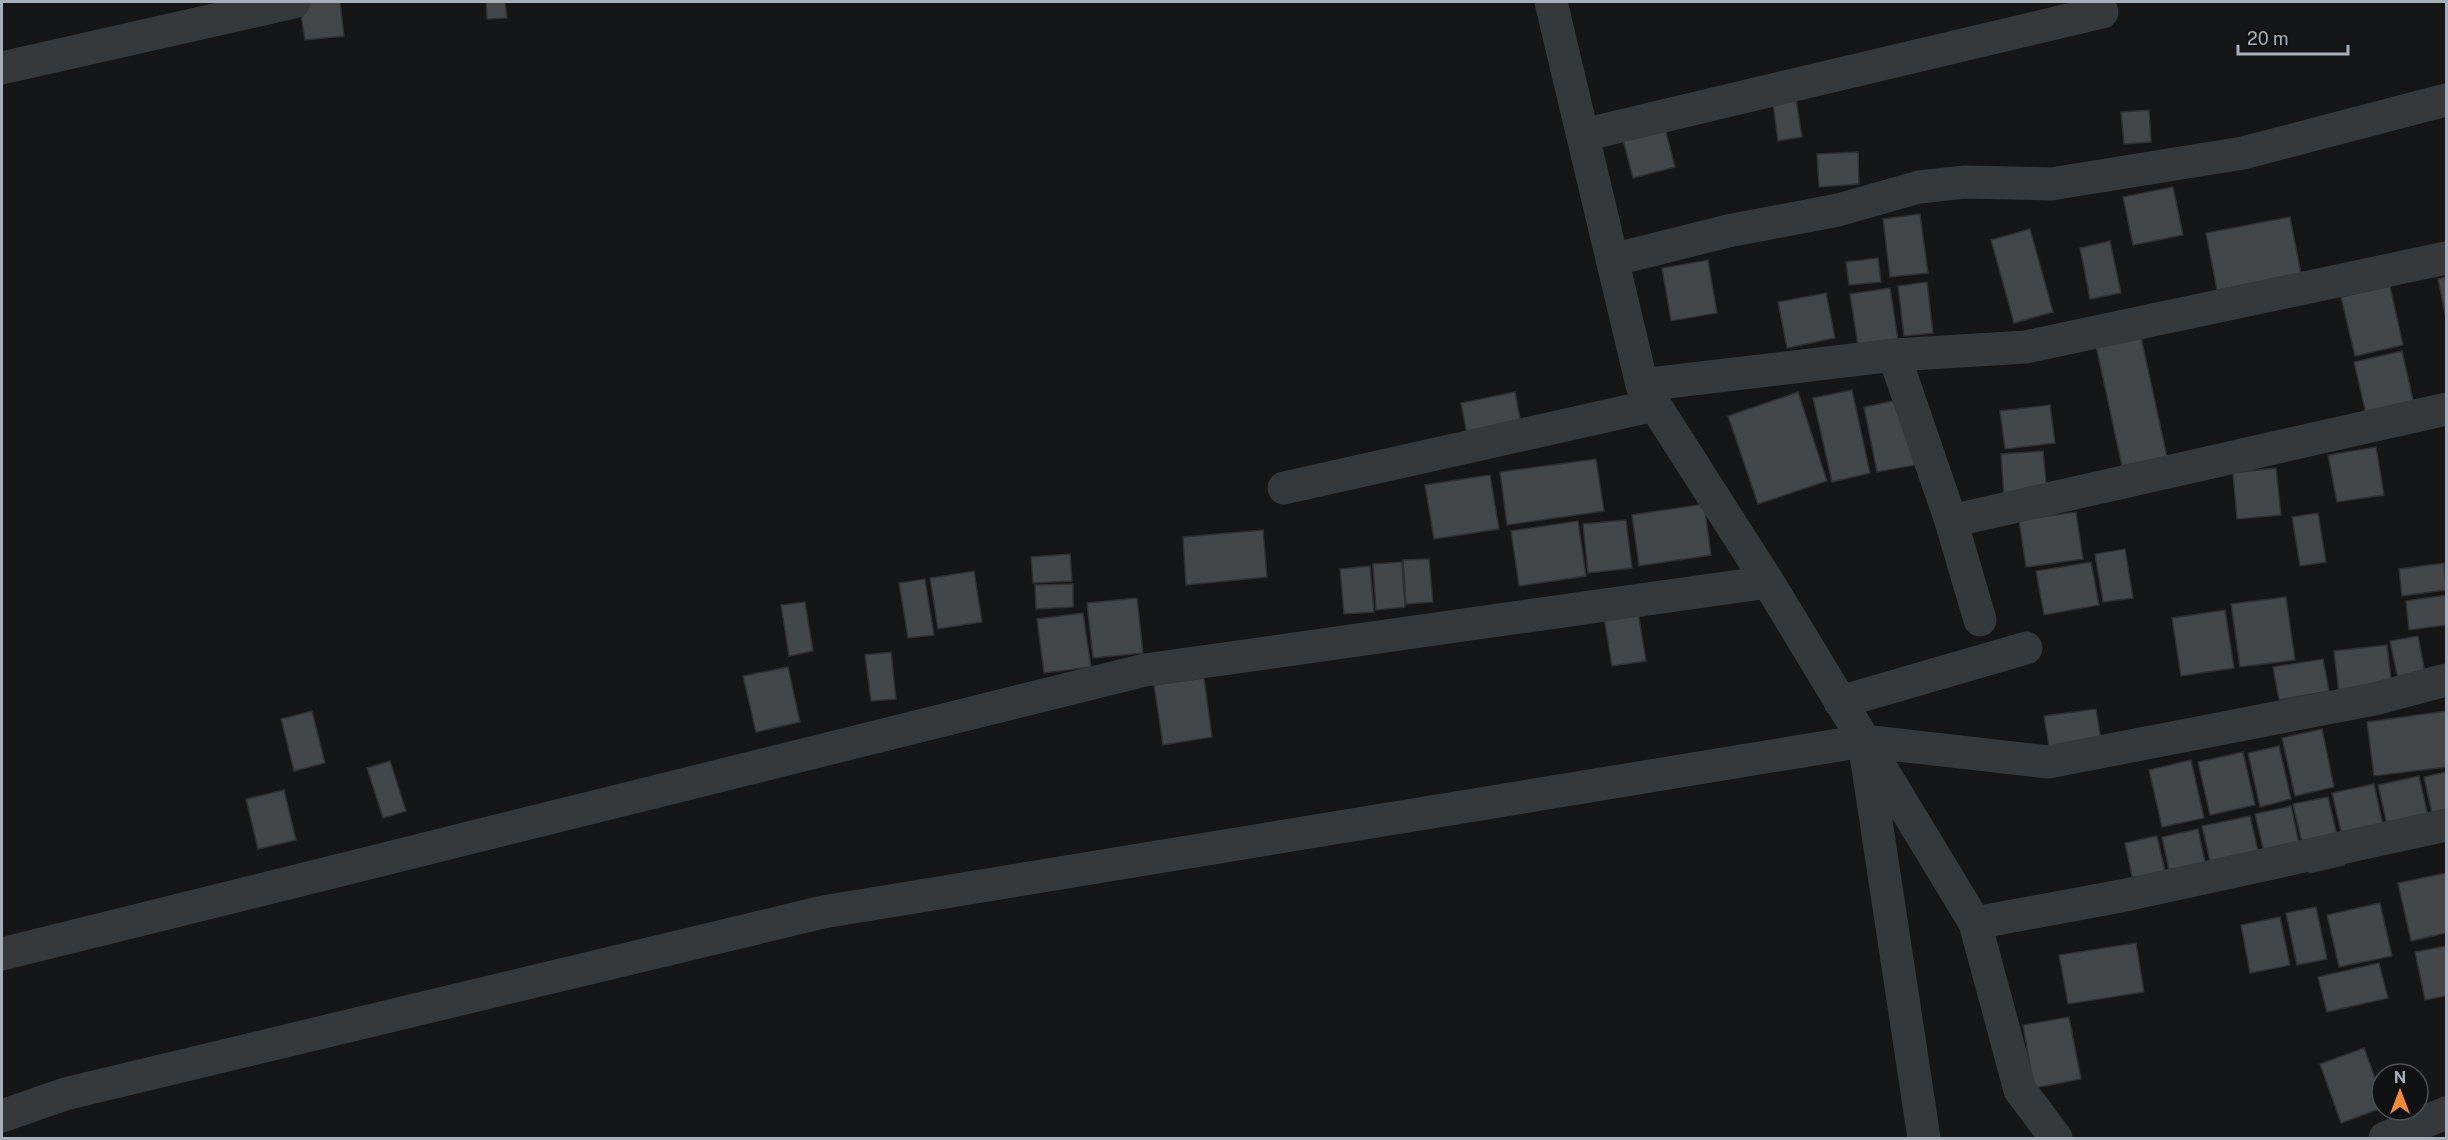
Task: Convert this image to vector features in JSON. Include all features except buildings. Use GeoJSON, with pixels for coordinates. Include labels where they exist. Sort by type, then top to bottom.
{"type":"FeatureCollection","features":[{"type":"Feature","properties":{"kind":"street"},"geometry":{"type":"LineString","coordinates":[[2,68],[294,2]]}},
{"type":"Feature","properties":{"kind":"street"},"geometry":{"type":"LineString","coordinates":[[1551,2],[1612,260],[1648,395],[1768,582],[1975,923],[2020,1090],[2056,1138]]}},
{"type":"Feature","properties":{"kind":"street"},"geometry":{"type":"LineString","coordinates":[[1582,135],[2102,12]]}},
{"type":"Feature","properties":{"kind":"street"},"geometry":{"type":"LineString","coordinates":[[1612,260],[1728,231],[1838,210],[1919,187],[1965,182],[2051,184],[2243,153],[2446,100]]}},
{"type":"Feature","properties":{"kind":"street"},"geometry":{"type":"LineString","coordinates":[[1284,488],[1648,395],[1894,356],[2025,347],[2446,258]]}},
{"type":"Feature","properties":{"kind":"street"},"geometry":{"type":"LineString","coordinates":[[1894,356],[1951,521],[1980,620]]}},
{"type":"Feature","properties":{"kind":"street"},"geometry":{"type":"LineString","coordinates":[[1951,521],[2446,409]]}},
{"type":"Feature","properties":{"kind":"street"},"geometry":{"type":"LineString","coordinates":[[2,954],[1145,670],[1768,582]]}},
{"type":"Feature","properties":{"kind":"street"},"geometry":{"type":"LineString","coordinates":[[1840,702],[2026,648]]}},
{"type":"Feature","properties":{"kind":"street"},"geometry":{"type":"LineString","coordinates":[[2,1116],[65,1094],[823,912],[1863,741],[2048,762],[2374,699],[2446,680]]}},
{"type":"Feature","properties":{"kind":"street"},"geometry":{"type":"LineString","coordinates":[[1863,741],[1924,1138]]}},
{"type":"Feature","properties":{"kind":"street"},"geometry":{"type":"LineString","coordinates":[[1975,923],[2121,896],[2446,825]]}},
{"type":"Feature","properties":{"kind":"street"},"geometry":{"type":"LineString","coordinates":[[2385,1138],[2446,1113]]}}]}
